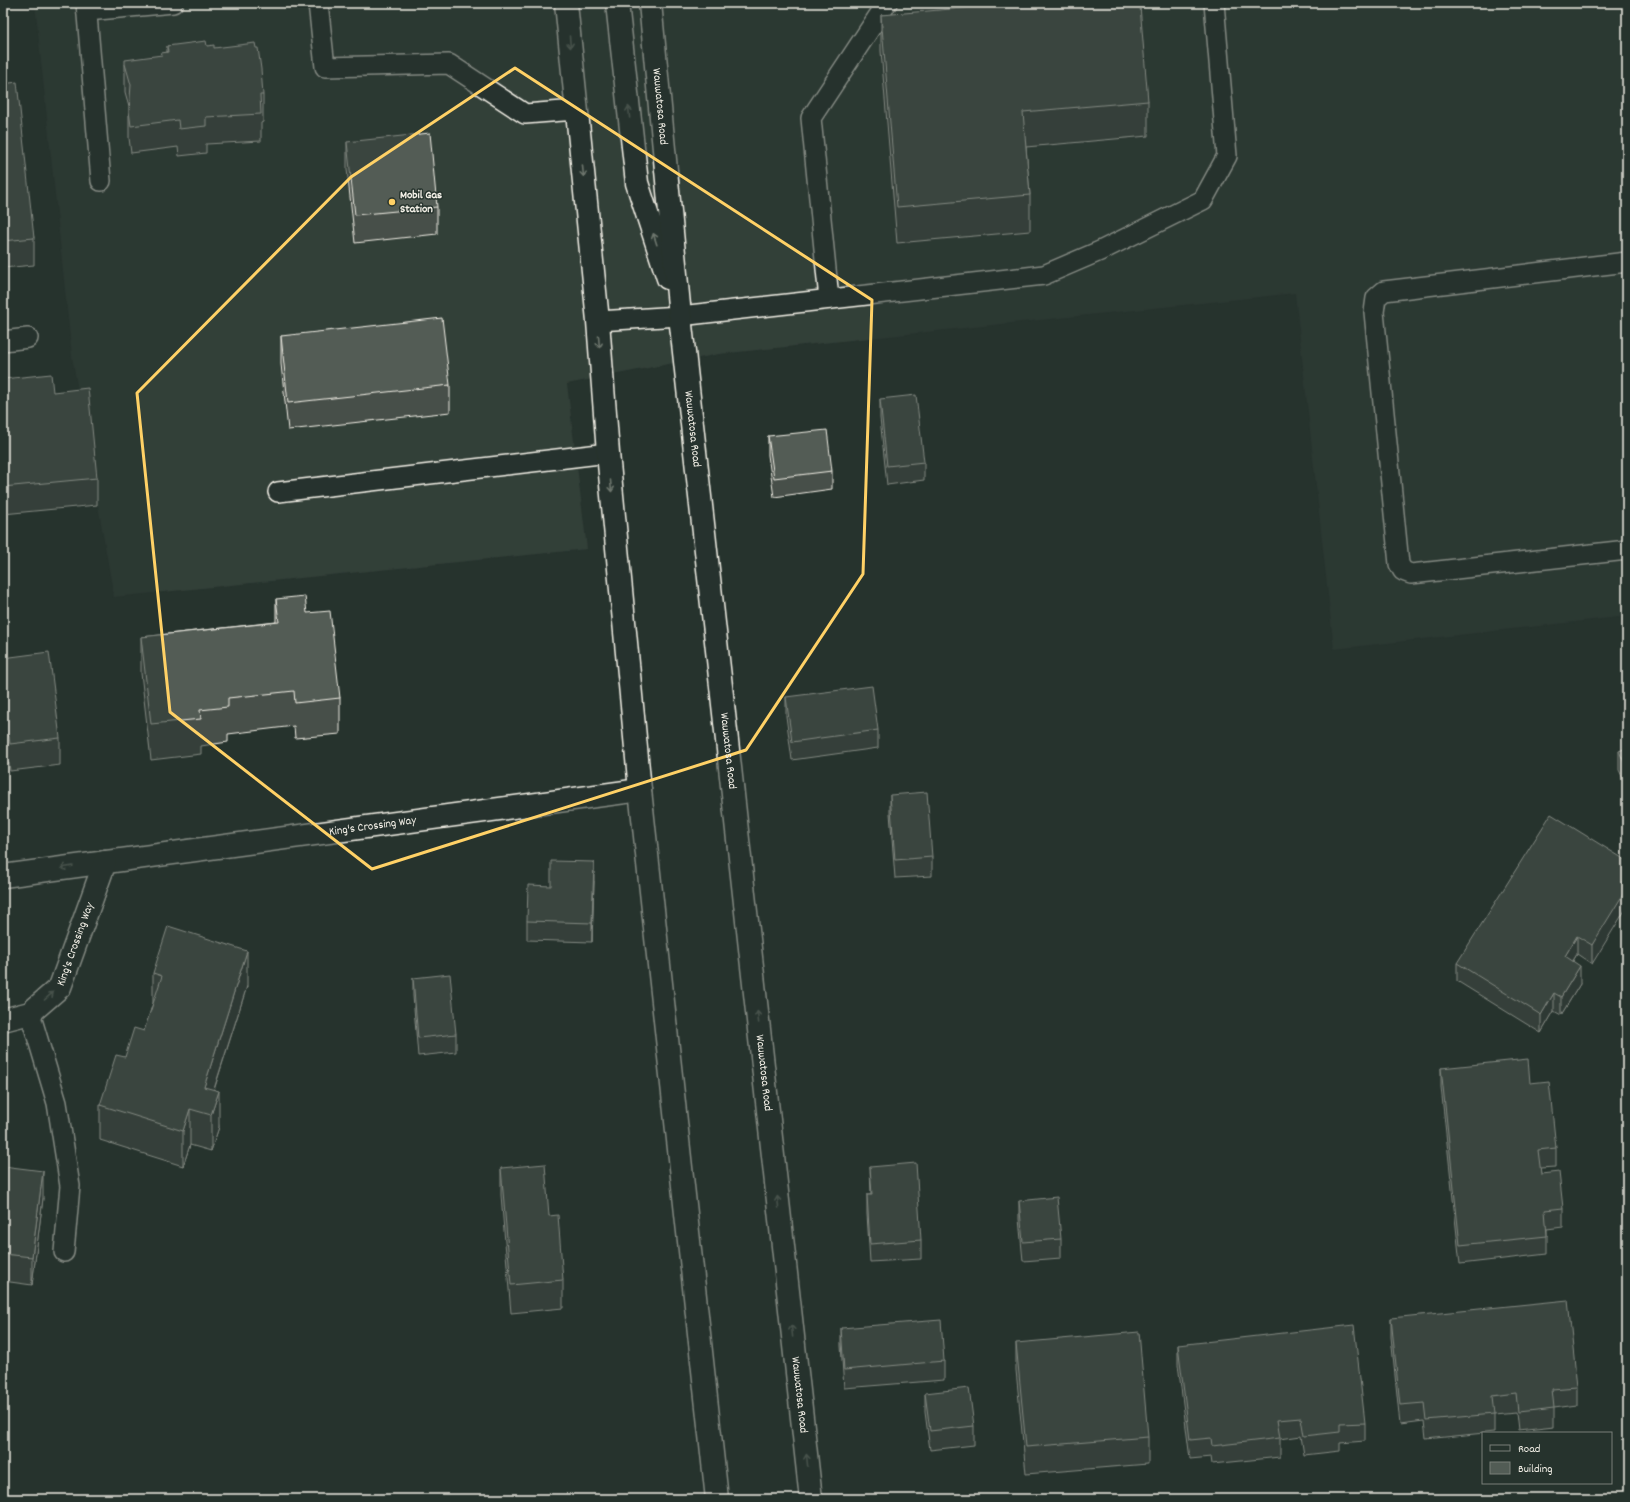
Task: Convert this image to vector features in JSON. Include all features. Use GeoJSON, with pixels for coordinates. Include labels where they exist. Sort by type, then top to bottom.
{"type":"FeatureCollection","features":[{"type":"Feature","properties":{"kind":"main road"},"geometry":{"type":"LineString","coordinates":[[566,3],[598,321],[608,453],[640,790],[717,1499]]}},
{"type":"Feature","properties":{"kind":"main road"},"geometry":{"type":"LineString","coordinates":[[617,3],[637,183],[680,316]]}},
{"type":"Feature","properties":{"kind":"main road","name":"Wauwatosa Road"},"geometry":{"type":"LineString","coordinates":[[650,3],[680,316],[811,1499]]}},
{"type":"Feature","properties":{"kind":"main road","name":"King's Crossing Way"},"geometry":{"type":"LineString","coordinates":[[3,876],[640,790]]}},
{"type":"Feature","properties":{"kind":"main road","name":"King's Crossing Way"},"geometry":{"type":"LineString","coordinates":[[3,1020],[30,1013],[60,987],[106,862]]}},
{"type":"Feature","properties":{"kind":"lane"},"geometry":{"type":"LineString","coordinates":[[101,181],[86,7],[174,3]]}},
{"type":"Feature","properties":{"kind":"lane"},"geometry":{"type":"LineString","coordinates":[[318,3],[325,67],[448,64],[525,114],[576,110]]}},
{"type":"Feature","properties":{"kind":"lane"},"geometry":{"type":"LineString","coordinates":[[829,299],[812,118],[887,3]]}},
{"type":"Feature","properties":{"kind":"lane"},"geometry":{"type":"LineString","coordinates":[[598,321],[680,316],[1044,275],[1100,251],[1203,200],[1227,156],[1214,3]]}},
{"type":"Feature","properties":{"kind":"lane"},"geometry":{"type":"LineString","coordinates":[[1627,262],[1384,291],[1376,298],[1374,312],[1399,564],[1403,571],[1411,574],[1627,550]]}},
{"type":"Feature","properties":{"kind":"lane"},"geometry":{"type":"LineString","coordinates":[[3,341],[28,338]]}},
{"type":"Feature","properties":{"kind":"lane"},"geometry":{"type":"LineString","coordinates":[[278,492],[608,453]]}},
{"type":"Feature","properties":{"kind":"lane"},"geometry":{"type":"LineString","coordinates":[[30,1013],[57,1103],[70,1186],[64,1252]]}},
{"type":"Feature","properties":{"kind":"highlighted area"},"geometry":{"type":"Polygon","coordinates":[[[515,68],[872,300],[863,574],[746,750],[372,869],[170,712],[137,393],[351,177],[515,68]]]}},
{"type":"Feature","properties":{"kind":"shaded area"},"geometry":{"type":"Polygon","coordinates":[[[35,3],[1627,3],[1627,616],[1334,649],[1295,293],[719,354],[567,384],[587,549],[114,597],[72,356],[35,3]]]}},
{"type":"Feature","properties":{"kind":"building"},"geometry":{"type":"Polygon","coordinates":[[[1021,3],[1118,3],[1119,8],[1140,6],[1148,101],[1023,112],[1030,195],[897,207],[881,15],[1021,3]]]}},
{"type":"Feature","properties":{"kind":"building"},"geometry":{"type":"Polygon","coordinates":[[[206,41],[207,46],[214,45],[214,48],[255,43],[256,48],[258,48],[261,69],[263,95],[260,95],[261,114],[206,117],[206,126],[179,129],[178,120],[131,126],[129,111],[131,85],[125,60],[162,55],[161,53],[168,52],[167,46],[206,41]]]}},
{"type":"Feature","properties":{"kind":"building"},"geometry":{"type":"Polygon","coordinates":[[[17,82],[34,238],[3,241],[3,84],[17,82]]]}},
{"type":"Feature","properties":{"kind":"building","name":"Mobil Gas Station"},"geometry":{"type":"Polygon","coordinates":[[[430,133],[437,207],[355,215],[347,142],[430,133]]]}},
{"type":"Feature","properties":{"kind":"building"},"geometry":{"type":"Polygon","coordinates":[[[442,318],[450,385],[288,403],[281,336],[442,318]]]}},
{"type":"Feature","properties":{"kind":"building"},"geometry":{"type":"Polygon","coordinates":[[[51,374],[53,392],[88,388],[97,478],[3,487],[3,379],[51,374]]]}},
{"type":"Feature","properties":{"kind":"building"},"geometry":{"type":"Polygon","coordinates":[[[916,395],[924,462],[887,466],[880,399],[916,395]]]}},
{"type":"Feature","properties":{"kind":"building"},"geometry":{"type":"Polygon","coordinates":[[[827,430],[832,471],[774,478],[768,436],[827,430]]]}},
{"type":"Feature","properties":{"kind":"building"},"geometry":{"type":"Polygon","coordinates":[[[305,596],[307,613],[330,611],[340,698],[295,703],[294,691],[228,698],[228,707],[200,710],[201,719],[151,724],[141,637],[279,622],[276,599],[305,596]]]}},
{"type":"Feature","properties":{"kind":"building"},"geometry":{"type":"Polygon","coordinates":[[[49,652],[60,738],[10,744],[9,736],[3,737],[3,658],[49,652]]]}},
{"type":"Feature","properties":{"kind":"building"},"geometry":{"type":"Polygon","coordinates":[[[872,686],[878,730],[792,742],[786,697],[872,686]]]}},
{"type":"Feature","properties":{"kind":"building"},"geometry":{"type":"Polygon","coordinates":[[[1627,748],[1627,769],[1619,751],[1627,748]]]}},
{"type":"Feature","properties":{"kind":"building"},"geometry":{"type":"Polygon","coordinates":[[[927,792],[932,857],[895,860],[890,795],[927,792]]]}},
{"type":"Feature","properties":{"kind":"building"},"geometry":{"type":"Polygon","coordinates":[[[1551,814],[1627,861],[1627,875],[1622,883],[1627,888],[1592,945],[1577,936],[1565,956],[1580,966],[1561,997],[1554,993],[1541,1015],[1457,963],[1551,814]]]}},
{"type":"Feature","properties":{"kind":"building"},"geometry":{"type":"Polygon","coordinates":[[[551,861],[594,862],[592,923],[527,921],[528,885],[551,886],[551,861]]]}},
{"type":"Feature","properties":{"kind":"building"},"geometry":{"type":"Polygon","coordinates":[[[168,926],[247,951],[204,1087],[219,1091],[211,1115],[190,1109],[183,1131],[100,1105],[116,1055],[125,1057],[134,1028],[144,1031],[162,976],[153,973],[168,926]]]}},
{"type":"Feature","properties":{"kind":"building"},"geometry":{"type":"Polygon","coordinates":[[[450,974],[456,1034],[418,1038],[413,978],[450,974]]]}},
{"type":"Feature","properties":{"kind":"building"},"geometry":{"type":"Polygon","coordinates":[[[1528,1059],[1530,1083],[1549,1081],[1556,1148],[1538,1150],[1541,1174],[1559,1172],[1563,1208],[1545,1210],[1547,1236],[1460,1245],[1441,1068],[1528,1059]]]}},
{"type":"Feature","properties":{"kind":"building"},"geometry":{"type":"Polygon","coordinates":[[[916,1163],[921,1240],[870,1244],[867,1195],[872,1195],[870,1167],[916,1163]]]}},
{"type":"Feature","properties":{"kind":"building"},"geometry":{"type":"Polygon","coordinates":[[[545,1164],[549,1216],[558,1215],[563,1280],[511,1285],[501,1168],[545,1164]]]}},
{"type":"Feature","properties":{"kind":"building"},"geometry":{"type":"Polygon","coordinates":[[[3,1166],[43,1171],[32,1257],[3,1254],[3,1166]]]}},
{"type":"Feature","properties":{"kind":"building"},"geometry":{"type":"Polygon","coordinates":[[[1057,1197],[1061,1239],[1023,1242],[1019,1201],[1057,1197]]]}},
{"type":"Feature","properties":{"kind":"building"},"geometry":{"type":"Polygon","coordinates":[[[1568,1300],[1577,1387],[1552,1389],[1554,1408],[1518,1412],[1516,1393],[1492,1396],[1494,1414],[1426,1420],[1424,1403],[1400,1405],[1391,1318],[1568,1300]]]}},
{"type":"Feature","properties":{"kind":"building"},"geometry":{"type":"Polygon","coordinates":[[[941,1320],[944,1361],[844,1370],[841,1328],[941,1320]]]}},
{"type":"Feature","properties":{"kind":"building"},"geometry":{"type":"Polygon","coordinates":[[[1354,1325],[1365,1423],[1340,1424],[1340,1432],[1304,1436],[1301,1418],[1277,1420],[1280,1438],[1212,1446],[1211,1438],[1190,1440],[1178,1345],[1354,1325]]]}},
{"type":"Feature","properties":{"kind":"building"},"geometry":{"type":"Polygon","coordinates":[[[1139,1332],[1148,1437],[1026,1447],[1016,1343],[1139,1332]]]}},
{"type":"Feature","properties":{"kind":"building"},"geometry":{"type":"Polygon","coordinates":[[[969,1388],[974,1426],[930,1431],[925,1393],[969,1388]]]}},
{"type":"Feature","properties":{"kind":"place","name":"Mobil Gas Station"},"geometry":{"type":"Point","coordinates":[392,202]}}]}
